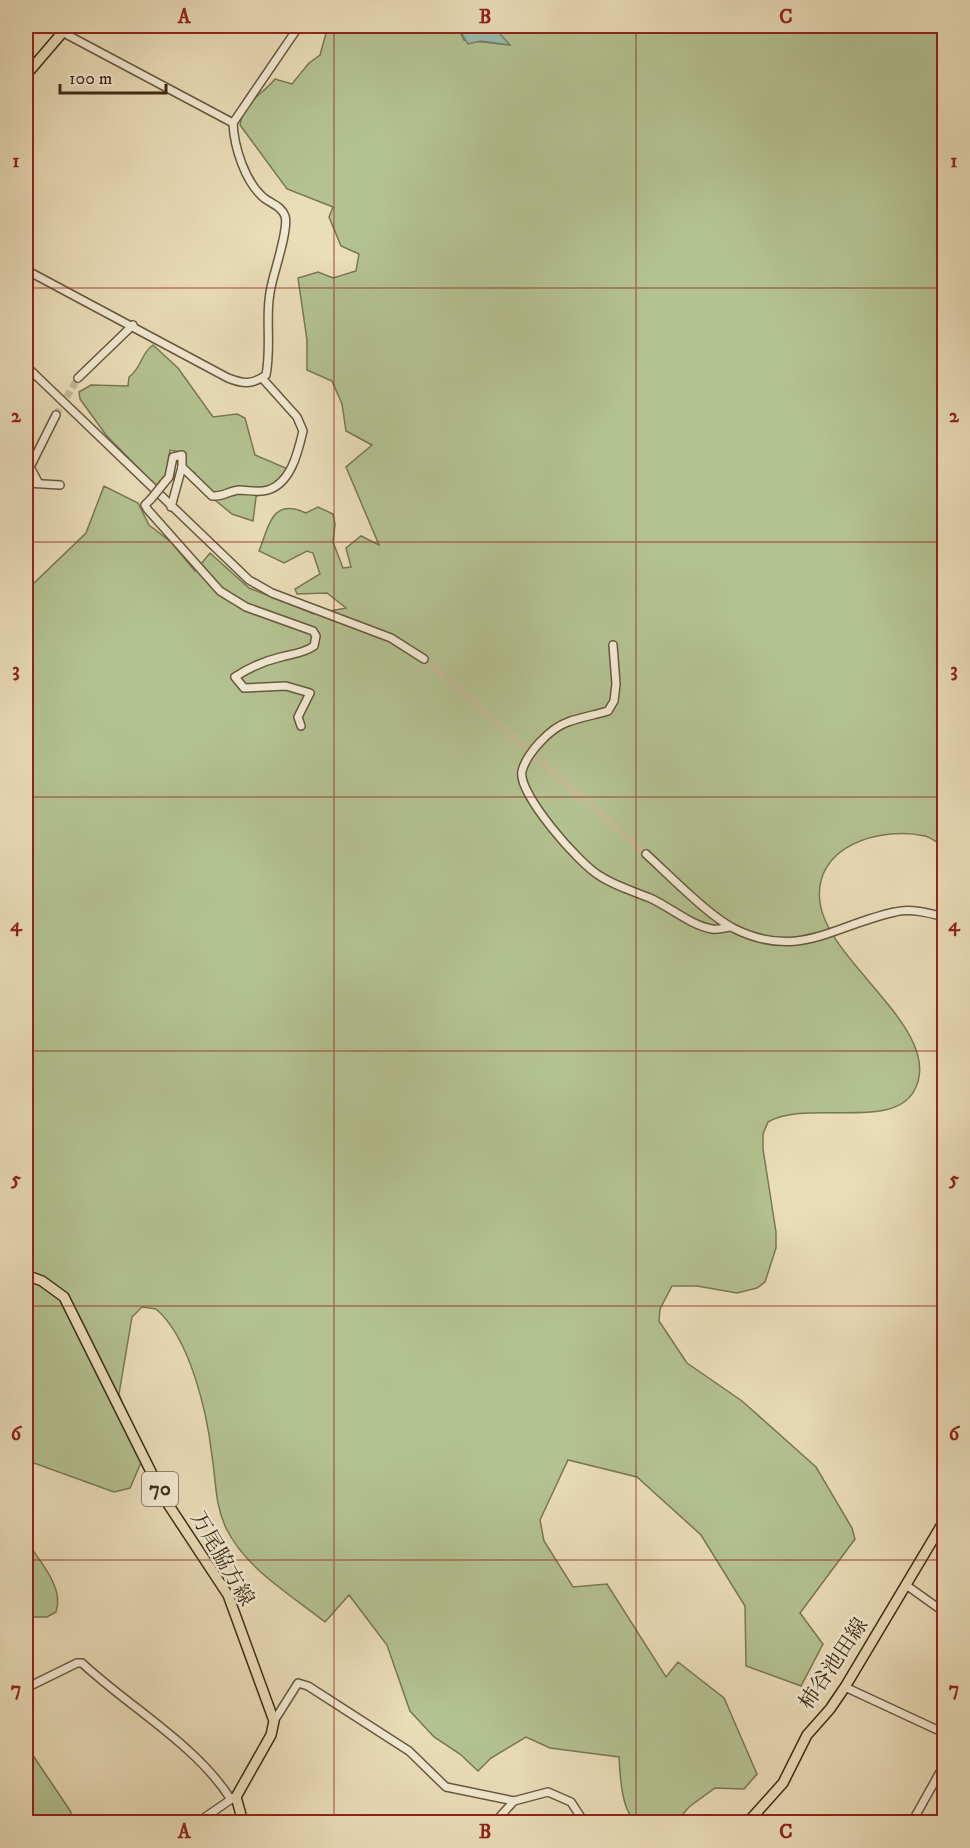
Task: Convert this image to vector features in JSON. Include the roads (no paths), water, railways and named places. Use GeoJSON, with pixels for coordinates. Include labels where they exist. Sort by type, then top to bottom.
{"type":"FeatureCollection","features":[{"type":"Feature","properties":{"kind":"main road"},"geometry":{"type":"LineString","coordinates":[[26,75],[65,29]]}},
{"type":"Feature","properties":{"kind":"main road","name":"万尾脇方線"},"geometry":{"type":"LineString","coordinates":[[26,1275],[56,1290],[64,1297],[72,1311],[164,1498],[228,1595],[274,1721]]}},
{"type":"Feature","properties":{"kind":"main road","name":"柿谷池田線"},"geometry":{"type":"LineString","coordinates":[[748,1822],[783,1783],[807,1735],[845,1688],[945,1521]]}},
{"type":"Feature","properties":{"kind":"main road"},"geometry":{"type":"LineString","coordinates":[[243,1822],[233,1798],[271,1734],[274,1721]]}},
{"type":"Feature","properties":{"kind":"street"},"geometry":{"type":"LineString","coordinates":[[26,270],[133,325],[228,378],[243,384],[266,375],[269,359],[268,302],[286,221],[279,208],[265,199],[251,180],[238,152],[233,123],[299,26]]}},
{"type":"Feature","properties":{"kind":"street"},"geometry":{"type":"LineString","coordinates":[[65,29],[233,123]]}},
{"type":"Feature","properties":{"kind":"street"},"geometry":{"type":"LineString","coordinates":[[78,378],[133,325]]}},
{"type":"Feature","properties":{"kind":"street"},"geometry":{"type":"LineString","coordinates":[[26,366],[249,580],[272,593],[391,638],[424,659]]}},
{"type":"Feature","properties":{"kind":"street"},"geometry":{"type":"LineString","coordinates":[[182,466],[212,496],[221,497],[242,490],[266,491],[276,486],[292,467],[303,431],[297,417],[262,378]]}},
{"type":"Feature","properties":{"kind":"street"},"geometry":{"type":"LineString","coordinates":[[38,483],[28,466],[56,415]]}},
{"type":"Feature","properties":{"kind":"street"},"geometry":{"type":"LineString","coordinates":[[171,507],[182,466],[182,455],[173,457],[169,477],[145,505],[148,510],[220,591],[246,608],[313,631],[316,636],[314,646],[306,651],[250,667],[236,677],[244,688],[286,686],[310,693],[298,717],[302,726]]}},
{"type":"Feature","properties":{"kind":"street"},"geometry":{"type":"LineString","coordinates":[[26,483],[60,486]]}},
{"type":"Feature","properties":{"kind":"street"},"geometry":{"type":"LineString","coordinates":[[613,645],[614,701],[608,711],[566,722],[558,727],[527,758],[522,774],[523,783],[543,815],[568,847],[599,876],[651,898],[699,924],[711,928],[730,927]]}},
{"type":"Feature","properties":{"kind":"street"},"geometry":{"type":"LineString","coordinates":[[646,854],[730,927],[749,936],[775,942],[800,943],[896,911],[922,912],[945,917]]}},
{"type":"Feature","properties":{"kind":"street"},"geometry":{"type":"LineString","coordinates":[[906,1585],[945,1612]]}},
{"type":"Feature","properties":{"kind":"street"},"geometry":{"type":"LineString","coordinates":[[26,1688],[82,1663],[182,1747],[233,1798],[198,1822]]}},
{"type":"Feature","properties":{"kind":"street"},"geometry":{"type":"LineString","coordinates":[[274,1721],[298,1683],[308,1686],[409,1751],[446,1787],[514,1801],[548,1792],[571,1802],[584,1822]]}},
{"type":"Feature","properties":{"kind":"street"},"geometry":{"type":"LineString","coordinates":[[845,1688],[945,1733]]}},
{"type":"Feature","properties":{"kind":"street"},"geometry":{"type":"LineString","coordinates":[[912,1822],[945,1766]]}},
{"type":"Feature","properties":{"kind":"street"},"geometry":{"type":"LineString","coordinates":[[495,1822],[514,1801]]}},
{"type":"Feature","properties":{"kind":"water"},"geometry":{"type":"Polygon","coordinates":[[[457,26],[493,26],[510,45],[481,41],[468,44],[457,26]]]}},
{"type":"Feature","properties":{"kind":"tunnel"},"geometry":{"type":"LineString","coordinates":[[56,415],[78,378]]}},
{"type":"Feature","properties":{"kind":"tunnel"},"geometry":{"type":"LineString","coordinates":[[424,659],[646,854]]}}]}
